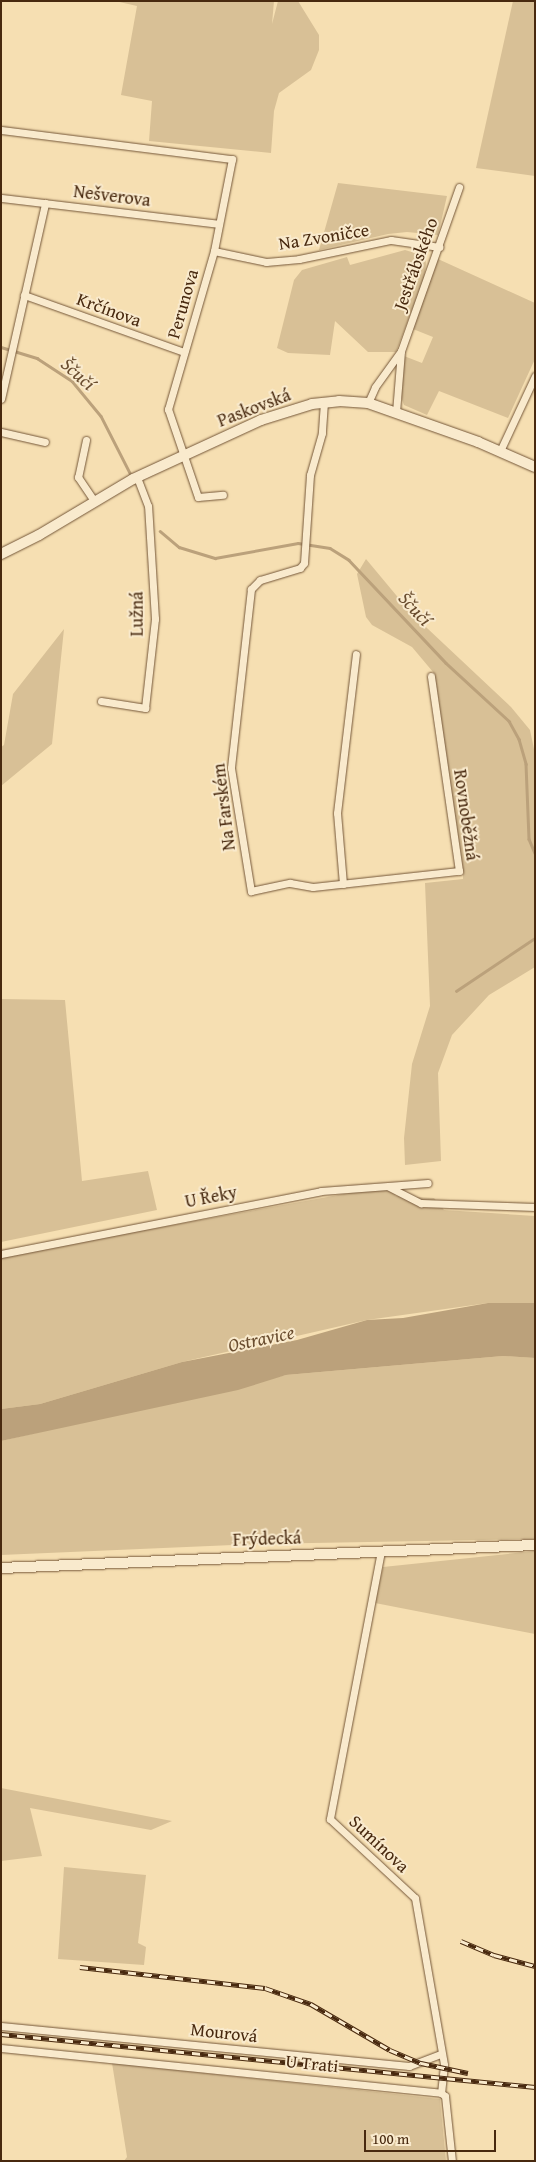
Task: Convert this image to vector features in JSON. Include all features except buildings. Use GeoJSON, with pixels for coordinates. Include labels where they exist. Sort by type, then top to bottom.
{"type":"FeatureCollection","features":[{"type":"Feature","properties":{"kind":"main road","name":"Paskovská"},"geometry":{"type":"LineString","coordinates":[[1,554],[137,477],[185,454],[282,412],[324,402],[368,403],[500,451],[535,467]]}},
{"type":"Feature","properties":{"kind":"main road","name":"Frýdecká"},"geometry":{"type":"LineString","coordinates":[[1,1568],[535,1545]]}},
{"type":"Feature","properties":{"kind":"street","name":"Perunova"},"geometry":{"type":"LineString","coordinates":[[1,130],[232,159],[214,251],[168,409],[185,454],[198,497],[223,495]]}},
{"type":"Feature","properties":{"kind":"street","name":"Jestřábského"},"geometry":{"type":"LineString","coordinates":[[396,412],[401,351],[459,187]]}},
{"type":"Feature","properties":{"kind":"street","name":"Nešverova"},"geometry":{"type":"LineString","coordinates":[[1,198],[218,224]]}},
{"type":"Feature","properties":{"kind":"street"},"geometry":{"type":"LineString","coordinates":[[1,399],[45,203]]}},
{"type":"Feature","properties":{"kind":"street","name":"Na Zvoničce"},"geometry":{"type":"LineString","coordinates":[[214,251],[266,262],[299,259],[391,240],[439,247]]}},
{"type":"Feature","properties":{"kind":"street","name":"Krčínova"},"geometry":{"type":"LineString","coordinates":[[24,296],[184,352]]}},
{"type":"Feature","properties":{"kind":"street","name":"Jestřábského"},"geometry":{"type":"LineString","coordinates":[[368,403],[374,387],[401,351]]}},
{"type":"Feature","properties":{"kind":"street"},"geometry":{"type":"LineString","coordinates":[[500,451],[535,376]]}},
{"type":"Feature","properties":{"kind":"street","name":"Na Farském"},"geometry":{"type":"LineString","coordinates":[[324,402],[322,433],[310,475],[306,548],[300,568],[260,580],[251,589],[231,768],[250,891],[290,883],[313,887],[343,884]]}},
{"type":"Feature","properties":{"kind":"street"},"geometry":{"type":"LineString","coordinates":[[1,432],[45,442]]}},
{"type":"Feature","properties":{"kind":"street"},"geometry":{"type":"LineString","coordinates":[[86,440],[78,477],[94,502]]}},
{"type":"Feature","properties":{"kind":"street","name":"Lužná"},"geometry":{"type":"LineString","coordinates":[[101,701],[145,708],[155,619],[148,506],[137,477]]}},
{"type":"Feature","properties":{"kind":"street"},"geometry":{"type":"LineString","coordinates":[[343,884],[338,800],[356,654]]}},
{"type":"Feature","properties":{"kind":"street","name":"Rovnoběžná"},"geometry":{"type":"LineString","coordinates":[[343,884],[459,872],[431,676]]}},
{"type":"Feature","properties":{"kind":"street","name":"U Řeky"},"geometry":{"type":"LineString","coordinates":[[1,1254],[321,1191],[428,1183]]}},
{"type":"Feature","properties":{"kind":"street"},"geometry":{"type":"LineString","coordinates":[[388,1186],[421,1203],[535,1208]]}},
{"type":"Feature","properties":{"kind":"street","name":"Sumínova"},"geometry":{"type":"LineString","coordinates":[[381,1551],[330,1819],[415,1898],[440,2054],[444,2065],[443,2095]]}},
{"type":"Feature","properties":{"kind":"street","name":"Mourová"},"geometry":{"type":"LineString","coordinates":[[1,2026],[409,2066],[440,2054]]}},
{"type":"Feature","properties":{"kind":"street","name":"U Trati"},"geometry":{"type":"LineString","coordinates":[[1,2048],[443,2095]]}},
{"type":"Feature","properties":{"kind":"street"},"geometry":{"type":"LineString","coordinates":[[443,2095],[452,2161]]}},
{"type":"Feature","properties":{"kind":"shaded area"},"geometry":{"type":"Polygon","coordinates":[[[115,1],[274,1],[272,24],[278,1],[298,1],[319,35],[319,50],[311,70],[279,93],[274,111],[271,153],[149,141],[152,101],[121,95],[137,6],[115,1]]]}},
{"type":"Feature","properties":{"kind":"shaded area"},"geometry":{"type":"Polygon","coordinates":[[[513,1],[535,1],[535,176],[476,168],[513,1]]]}},
{"type":"Feature","properties":{"kind":"shaded area"},"geometry":{"type":"Polygon","coordinates":[[[338,183],[447,196],[438,235],[407,232],[388,234],[319,250],[338,183]]]}},
{"type":"Feature","properties":{"kind":"shaded area"},"geometry":{"type":"Polygon","coordinates":[[[405,250],[425,256],[426,264],[424,279],[396,352],[368,352],[335,321],[330,355],[288,353],[277,348],[294,280],[302,270],[347,257],[350,265],[405,250]]]}},
{"type":"Feature","properties":{"kind":"shaded area"},"geometry":{"type":"Polygon","coordinates":[[[438,259],[535,303],[535,359],[508,418],[439,391],[427,415],[404,405],[401,397],[404,356],[422,363],[433,337],[413,329],[438,259]]]}},
{"type":"Feature","properties":{"kind":"shaded area"},"geometry":{"type":"Polygon","coordinates":[[[366,559],[411,613],[511,707],[530,730],[535,754],[535,967],[489,995],[452,1035],[438,1073],[441,1161],[405,1165],[404,1138],[412,1064],[430,1006],[425,883],[463,879],[463,868],[433,672],[412,647],[372,625],[366,617],[357,574],[366,559]]]}},
{"type":"Feature","properties":{"kind":"shaded area"},"geometry":{"type":"Polygon","coordinates":[[[64,629],[52,744],[1,786],[1,747],[4,745],[13,694],[64,629]]]}},
{"type":"Feature","properties":{"kind":"shaded area"},"geometry":{"type":"Polygon","coordinates":[[[1,999],[65,1000],[82,1181],[148,1171],[157,1210],[1,1242],[1,999]]]}},
{"type":"Feature","properties":{"kind":"shaded area"},"geometry":{"type":"Polygon","coordinates":[[[388,1186],[396,1196],[434,1198],[444,1210],[535,1216],[535,1303],[488,1303],[367,1320],[182,1362],[40,1404],[1,1409],[1,1256],[388,1186]]]}},
{"type":"Feature","properties":{"kind":"shaded area"},"geometry":{"type":"Polygon","coordinates":[[[488,1303],[535,1303],[535,1358],[503,1356],[286,1375],[238,1390],[1,1441],[1,1409],[40,1404],[182,1362],[297,1340],[367,1320],[403,1318],[488,1303]]]}},
{"type":"Feature","properties":{"kind":"shaded area"},"geometry":{"type":"Polygon","coordinates":[[[503,1356],[535,1358],[535,1539],[256,1544],[1,1555],[1,1441],[286,1375],[503,1356]]]}},
{"type":"Feature","properties":{"kind":"shaded area"},"geometry":{"type":"Polygon","coordinates":[[[535,1551],[535,1634],[375,1603],[383,1567],[535,1551]]]}},
{"type":"Feature","properties":{"kind":"shaded area"},"geometry":{"type":"Polygon","coordinates":[[[1,1788],[172,1821],[151,1830],[30,1808],[42,1856],[1,1861],[1,1788]]]}},
{"type":"Feature","properties":{"kind":"shaded area"},"geometry":{"type":"Polygon","coordinates":[[[64,1867],[146,1875],[138,1943],[146,1947],[144,1965],[58,1959],[64,1867]]]}},
{"type":"Feature","properties":{"kind":"shaded area"},"geometry":{"type":"Polygon","coordinates":[[[112,2063],[440,2099],[446,2161],[124,2161],[127,2157],[112,2063]]]}},
{"type":"Feature","properties":{"kind":"waterway","name":"Ščučí"},"geometry":{"type":"LineString","coordinates":[[1,347],[37,358],[72,381],[101,416],[130,473]]}},
{"type":"Feature","properties":{"kind":"waterway","name":"Ščučí"},"geometry":{"type":"LineString","coordinates":[[160,531],[179,547],[215,558],[298,543],[330,548],[349,560],[446,663],[509,721],[519,739],[526,764],[529,839],[535,853]]}},
{"type":"Feature","properties":{"kind":"waterway"},"geometry":{"type":"LineString","coordinates":[[456,991],[535,938]]}},
{"type":"Feature","properties":{"kind":"railway"},"geometry":{"type":"LineString","coordinates":[[461,1941],[494,1955],[535,1966]]}},
{"type":"Feature","properties":{"kind":"railway"},"geometry":{"type":"LineString","coordinates":[[80,1967],[265,1988],[311,2004],[390,2050],[421,2063],[468,2073]]}},
{"type":"Feature","properties":{"kind":"railway"},"geometry":{"type":"LineString","coordinates":[[1,2034],[535,2087]]}},
{"type":"Feature","properties":{"kind":"water label","name":"Ostravice"},"geometry":{"type":"Point","coordinates":[261,1339]}}]}
